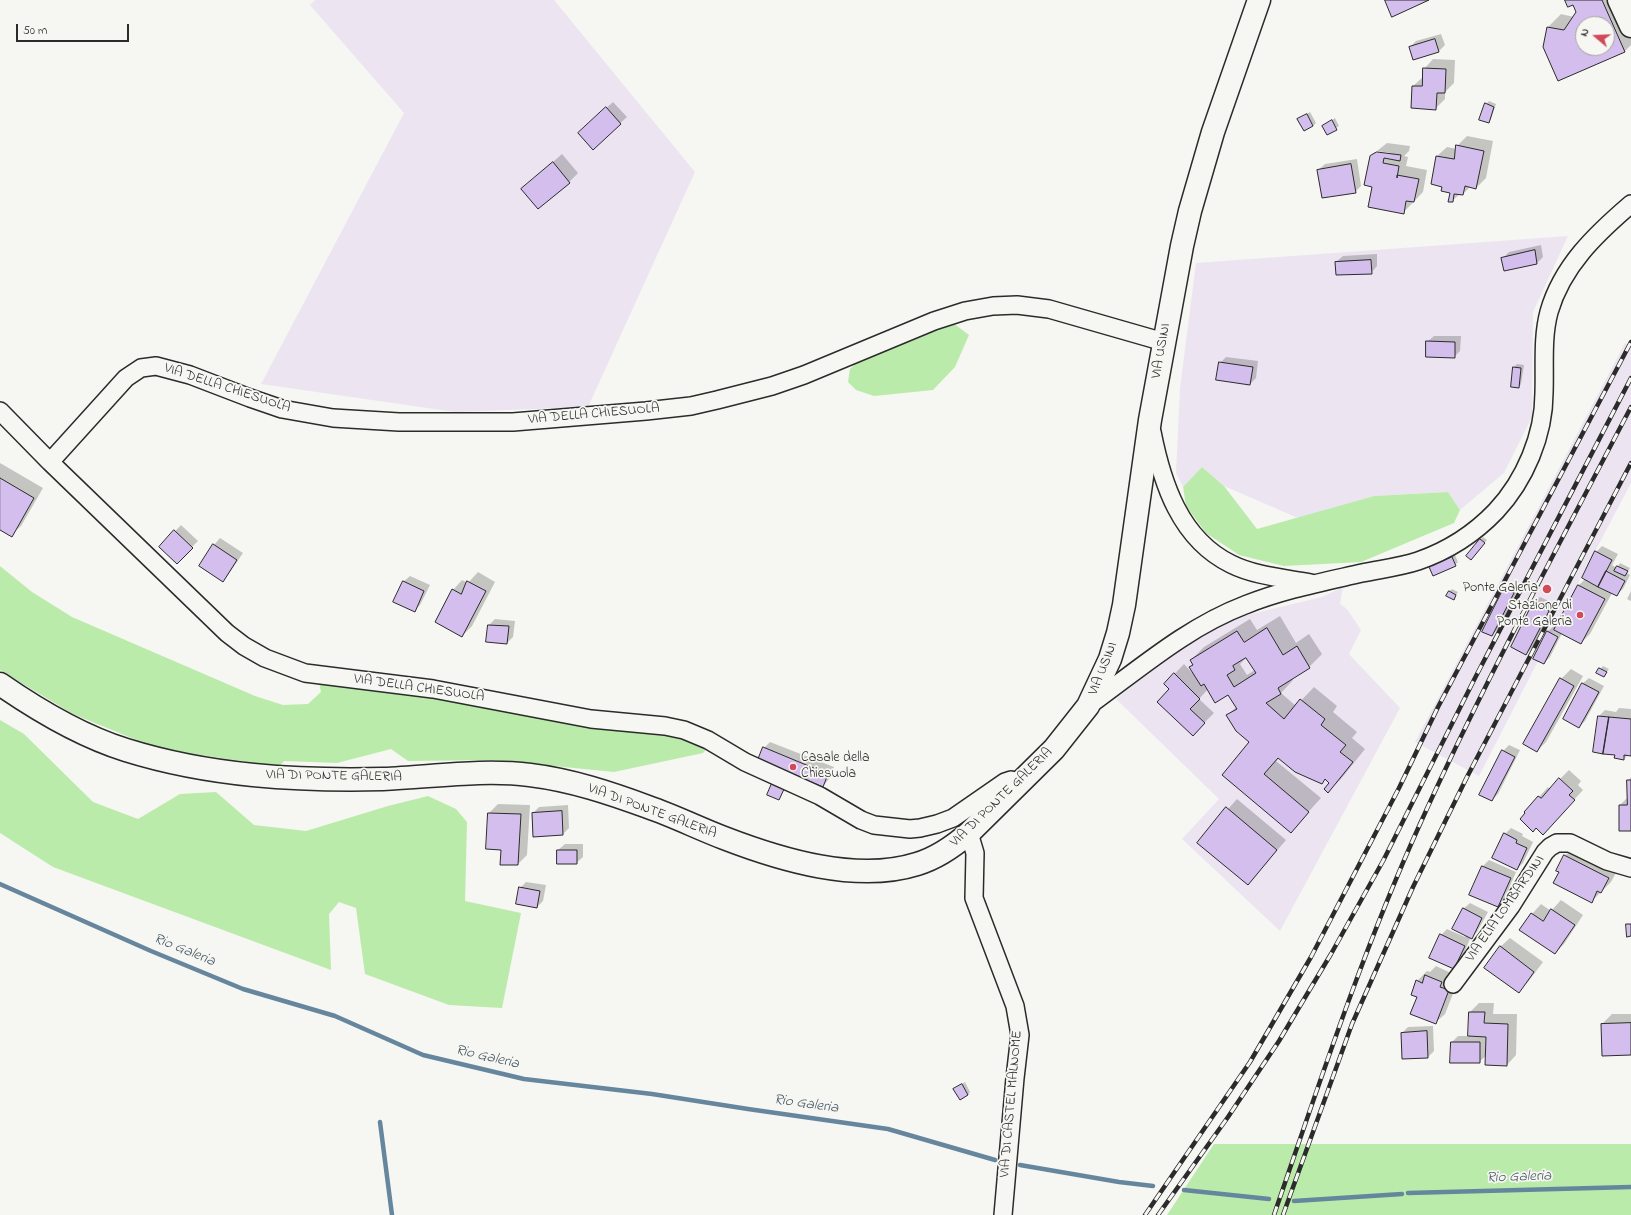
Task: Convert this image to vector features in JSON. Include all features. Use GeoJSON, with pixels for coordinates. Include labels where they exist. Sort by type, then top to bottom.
{"type":"FeatureCollection","features":[{"type":"Feature","properties":{"kind":"main road","name":"VIA USINI"},"geometry":{"type":"LineString","coordinates":[[1088,706],[1105,672],[1118,634],[1124,605],[1150,420],[1182,246],[1190,211],[1213,132],[1258,0]]}},
{"type":"Feature","properties":{"kind":"main road"},"geometry":{"type":"LineString","coordinates":[[1620,0],[1631,26]]}},
{"type":"Feature","properties":{"kind":"main road","name":"VIA DI PONTE GALERIA"},"geometry":{"type":"LineString","coordinates":[[0,684],[23,700],[86,734],[124,750],[162,760],[236,773],[302,779],[384,779],[496,773],[532,775],[588,787],[649,808],[725,839],[801,862],[826,867],[870,871],[902,868],[918,864],[940,855],[955,845],[1054,749],[1088,706]]}},
{"type":"Feature","properties":{"kind":"street"},"geometry":{"type":"LineString","coordinates":[[1088,706],[1180,639],[1212,620],[1246,604],[1315,584],[1417,561],[1435,554],[1468,535],[1496,512],[1522,474],[1529,459],[1542,418],[1544,396],[1544,336],[1553,301],[1565,275],[1583,249],[1631,204]]}},
{"type":"Feature","properties":{"kind":"street","name":"VIA DELLA CHIESUOLA"},"geometry":{"type":"LineString","coordinates":[[50,462],[126,378],[141,368],[149,366],[164,367],[190,375],[260,402],[299,413],[333,418],[399,422],[513,422],[691,406],[772,386],[934,321],[964,312],[993,306],[1017,305],[1038,307],[1164,342]]}},
{"type":"Feature","properties":{"kind":"street","name":"VIA DELLA CHIESUOLA"},"geometry":{"type":"LineString","coordinates":[[0,411],[50,462],[227,633],[254,652],[291,669],[315,675],[433,689],[591,719],[665,726],[684,730],[708,740],[750,765],[820,796],[864,821],[884,827],[910,829],[937,824],[953,818],[1005,782],[1011,780],[1020,782]]}},
{"type":"Feature","properties":{"kind":"street"},"geometry":{"type":"LineString","coordinates":[[1150,420],[1159,464],[1167,490],[1182,518],[1201,542],[1219,557],[1242,569],[1255,573],[1315,584]]}},
{"type":"Feature","properties":{"kind":"street","name":"VIA DI CASTEL MALNOME"},"geometry":{"type":"LineString","coordinates":[[969,833],[975,853],[974,898],[1017,1016],[1020,1035],[1003,1215]]}},
{"type":"Feature","properties":{"kind":"street","name":"VIA ELIA LOMBARDINI"},"geometry":{"type":"LineString","coordinates":[[1453,984],[1511,906],[1545,852],[1552,845],[1560,842],[1570,843],[1607,861],[1631,868]]}},
{"type":"Feature","properties":{"kind":"shaded area"},"geometry":{"type":"Polygon","coordinates":[[[315,0],[554,0],[695,172],[588,407],[455,412],[261,384],[404,113],[310,5],[315,0]]]}},
{"type":"Feature","properties":{"kind":"shaded area"},"geometry":{"type":"Polygon","coordinates":[[[1568,236],[1533,312],[1532,417],[1504,473],[1460,510],[1448,492],[1374,496],[1298,518],[1224,486],[1202,467],[1183,487],[1176,473],[1180,388],[1196,263],[1568,236]]]}},
{"type":"Feature","properties":{"kind":"shaded area"},"geometry":{"type":"Polygon","coordinates":[[[1625,343],[1631,346],[1631,483],[1578,584],[1605,599],[1581,644],[1554,630],[1479,776],[1415,742],[1625,343]]]}},
{"type":"Feature","properties":{"kind":"shaded area"},"geometry":{"type":"Polygon","coordinates":[[[1343,587],[1340,604],[1347,609],[1361,630],[1349,654],[1400,708],[1280,931],[1182,839],[1219,799],[1116,699],[1167,658],[1230,619],[1322,597],[1343,587]]]}},
{"type":"Feature","properties":{"kind":"green space"},"geometry":{"type":"Polygon","coordinates":[[[953,323],[969,335],[955,367],[933,390],[874,396],[856,390],[848,382],[850,369],[864,355],[953,323]]]}},
{"type":"Feature","properties":{"kind":"green space"},"geometry":{"type":"Polygon","coordinates":[[[1202,467],[1224,486],[1257,529],[1374,496],[1448,492],[1460,510],[1454,523],[1361,562],[1284,566],[1239,555],[1206,533],[1186,506],[1183,487],[1202,467]]]}},
{"type":"Feature","properties":{"kind":"green space"},"geometry":{"type":"Polygon","coordinates":[[[0,566],[32,592],[72,617],[255,696],[283,705],[308,704],[321,692],[318,679],[650,727],[708,747],[703,753],[614,772],[494,760],[408,761],[391,749],[337,763],[284,761],[279,767],[156,748],[73,714],[0,670],[0,566]]]}},
{"type":"Feature","properties":{"kind":"green space"},"geometry":{"type":"Polygon","coordinates":[[[0,720],[24,734],[93,802],[138,819],[180,794],[216,792],[254,825],[306,831],[388,806],[428,796],[456,809],[467,822],[465,901],[521,913],[502,1008],[449,1005],[365,974],[356,908],[339,902],[329,914],[331,970],[53,867],[0,833],[0,720]]]}},
{"type":"Feature","properties":{"kind":"green space"},"geometry":{"type":"Polygon","coordinates":[[[1214,1144],[1631,1144],[1631,1215],[1167,1215],[1214,1144]]]}},
{"type":"Feature","properties":{"kind":"building"},"geometry":{"type":"Polygon","coordinates":[[[1385,0],[1429,0],[1392,17],[1385,0]]]}},
{"type":"Feature","properties":{"kind":"building"},"geometry":{"type":"Polygon","coordinates":[[[1565,0],[1602,0],[1609,16],[1575,16],[1575,56],[1615,56],[1615,29],[1625,52],[1558,81],[1543,47],[1547,27],[1564,30],[1576,12],[1573,5],[1568,7],[1565,0]]]}},
{"type":"Feature","properties":{"kind":"building"},"geometry":{"type":"Polygon","coordinates":[[[1435,39],[1439,52],[1413,60],[1409,47],[1435,39]]]}},
{"type":"Feature","properties":{"kind":"building"},"geometry":{"type":"Polygon","coordinates":[[[1423,68],[1446,69],[1445,93],[1437,93],[1436,110],[1411,108],[1412,86],[1422,86],[1423,68]]]}},
{"type":"Feature","properties":{"kind":"building"},"geometry":{"type":"Polygon","coordinates":[[[1485,103],[1494,107],[1489,123],[1479,120],[1485,103]]]}},
{"type":"Feature","properties":{"kind":"building"},"geometry":{"type":"Polygon","coordinates":[[[606,107],[621,124],[593,150],[578,133],[606,107]]]}},
{"type":"Feature","properties":{"kind":"building"},"geometry":{"type":"Polygon","coordinates":[[[1307,114],[1313,126],[1304,131],[1297,119],[1307,114]]]}},
{"type":"Feature","properties":{"kind":"building"},"geometry":{"type":"Polygon","coordinates":[[[1332,120],[1337,130],[1327,135],[1322,126],[1332,120]]]}},
{"type":"Feature","properties":{"kind":"building"},"geometry":{"type":"Polygon","coordinates":[[[1456,145],[1484,151],[1476,189],[1465,186],[1463,195],[1454,194],[1453,202],[1448,202],[1450,193],[1441,191],[1442,187],[1431,184],[1436,156],[1454,159],[1456,145]]]}},
{"type":"Feature","properties":{"kind":"building"},"geometry":{"type":"Polygon","coordinates":[[[1377,152],[1401,155],[1400,161],[1384,158],[1383,163],[1399,166],[1397,175],[1419,179],[1414,202],[1406,201],[1404,214],[1368,207],[1372,187],[1364,185],[1370,156],[1377,152]]]}},
{"type":"Feature","properties":{"kind":"building"},"geometry":{"type":"Polygon","coordinates":[[[553,162],[570,183],[538,209],[521,189],[553,162]]]}},
{"type":"Feature","properties":{"kind":"building"},"geometry":{"type":"Polygon","coordinates":[[[1351,164],[1356,193],[1322,198],[1317,170],[1351,164]]]}},
{"type":"Feature","properties":{"kind":"building"},"geometry":{"type":"Polygon","coordinates":[[[1535,250],[1537,264],[1504,271],[1501,258],[1535,250]]]}},
{"type":"Feature","properties":{"kind":"building"},"geometry":{"type":"Polygon","coordinates":[[[1371,260],[1372,274],[1336,275],[1335,262],[1371,260]]]}},
{"type":"Feature","properties":{"kind":"building"},"geometry":{"type":"Polygon","coordinates":[[[1426,341],[1455,342],[1455,358],[1426,357],[1426,341]]]}},
{"type":"Feature","properties":{"kind":"building"},"geometry":{"type":"Polygon","coordinates":[[[1219,362],[1253,367],[1250,385],[1216,380],[1219,362]]]}},
{"type":"Feature","properties":{"kind":"building"},"geometry":{"type":"Polygon","coordinates":[[[1513,367],[1521,368],[1519,388],[1511,387],[1513,367]]]}},
{"type":"Feature","properties":{"kind":"building"},"geometry":{"type":"Polygon","coordinates":[[[0,478],[34,498],[12,537],[0,530],[0,478]]]}},
{"type":"Feature","properties":{"kind":"building"},"geometry":{"type":"Polygon","coordinates":[[[174,530],[193,548],[177,564],[159,547],[174,530]]]}},
{"type":"Feature","properties":{"kind":"building"},"geometry":{"type":"Polygon","coordinates":[[[1480,539],[1485,543],[1471,560],[1466,556],[1480,539]]]}},
{"type":"Feature","properties":{"kind":"building"},"geometry":{"type":"Polygon","coordinates":[[[213,544],[237,560],[223,582],[199,566],[213,544]]]}},
{"type":"Feature","properties":{"kind":"building"},"geometry":{"type":"Polygon","coordinates":[[[1595,551],[1612,560],[1598,587],[1582,578],[1595,551]]]}},
{"type":"Feature","properties":{"kind":"building"},"geometry":{"type":"Polygon","coordinates":[[[1452,557],[1456,566],[1433,576],[1429,567],[1452,557]]]}},
{"type":"Feature","properties":{"kind":"building"},"geometry":{"type":"Polygon","coordinates":[[[1617,566],[1628,571],[1625,576],[1614,571],[1617,566]]]}},
{"type":"Feature","properties":{"kind":"building"},"geometry":{"type":"Polygon","coordinates":[[[1606,571],[1625,581],[1617,596],[1598,587],[1606,571]]]}},
{"type":"Feature","properties":{"kind":"building"},"geometry":{"type":"Polygon","coordinates":[[[403,581],[424,591],[415,612],[393,602],[403,581]]]}},
{"type":"Feature","properties":{"kind":"building"},"geometry":{"type":"Polygon","coordinates":[[[467,581],[486,591],[462,637],[435,622],[452,589],[461,594],[467,581]]]}},
{"type":"Feature","properties":{"kind":"building","name":"Stazione di Ponte Galeria"},"geometry":{"type":"Polygon","coordinates":[[[1578,585],[1605,599],[1581,644],[1554,630],[1578,585]]]}},
{"type":"Feature","properties":{"kind":"building"},"geometry":{"type":"Polygon","coordinates":[[[1504,588],[1514,593],[1492,636],[1482,632],[1504,588]]]}},
{"type":"Feature","properties":{"kind":"building"},"geometry":{"type":"Polygon","coordinates":[[[1449,591],[1456,595],[1454,600],[1446,596],[1449,591]]]}},
{"type":"Feature","properties":{"kind":"building"},"geometry":{"type":"Polygon","coordinates":[[[1533,603],[1549,611],[1526,655],[1511,647],[1533,603]]]}},
{"type":"Feature","properties":{"kind":"building"},"geometry":{"type":"Polygon","coordinates":[[[488,625],[509,626],[507,644],[486,642],[488,625]]]}},
{"type":"Feature","properties":{"kind":"building"},"geometry":{"type":"Polygon","coordinates":[[[1267,628],[1283,655],[1297,646],[1310,668],[1278,688],[1281,694],[1266,703],[1284,719],[1300,699],[1325,719],[1321,725],[1346,745],[1340,752],[1353,762],[1328,793],[1324,789],[1329,783],[1325,779],[1322,784],[1295,772],[1278,758],[1264,774],[1309,812],[1291,833],[1222,775],[1249,742],[1236,731],[1226,715],[1237,709],[1228,695],[1215,703],[1204,684],[1201,686],[1189,667],[1193,665],[1190,660],[1237,631],[1244,642],[1267,628]],[[1246,658],[1233,666],[1235,670],[1227,675],[1234,687],[1256,673],[1246,658]]]}},
{"type":"Feature","properties":{"kind":"building"},"geometry":{"type":"Polygon","coordinates":[[[1547,631],[1558,637],[1544,664],[1533,659],[1547,631]]]}},
{"type":"Feature","properties":{"kind":"building"},"geometry":{"type":"Polygon","coordinates":[[[1599,668],[1607,672],[1604,677],[1596,673],[1599,668]]]}},
{"type":"Feature","properties":{"kind":"building"},"geometry":{"type":"Polygon","coordinates":[[[1174,673],[1200,699],[1190,709],[1205,723],[1193,736],[1157,702],[1169,689],[1164,684],[1174,673]]]}},
{"type":"Feature","properties":{"kind":"building"},"geometry":{"type":"Polygon","coordinates":[[[1560,678],[1574,686],[1537,752],[1523,744],[1560,678]]]}},
{"type":"Feature","properties":{"kind":"building"},"geometry":{"type":"Polygon","coordinates":[[[1582,683],[1599,692],[1579,728],[1563,719],[1582,683]]]}},
{"type":"Feature","properties":{"kind":"building"},"geometry":{"type":"Polygon","coordinates":[[[1598,716],[1609,717],[1603,754],[1593,752],[1598,716]]]}},
{"type":"Feature","properties":{"kind":"building"},"geometry":{"type":"Polygon","coordinates":[[[1609,717],[1631,719],[1631,756],[1624,755],[1624,760],[1614,758],[1615,755],[1603,754],[1609,717]]]}},
{"type":"Feature","properties":{"kind":"building","name":"Casale della Chiesuola"},"geometry":{"type":"Polygon","coordinates":[[[763,747],[828,774],[823,787],[758,760],[763,747]]]}},
{"type":"Feature","properties":{"kind":"building"},"geometry":{"type":"Polygon","coordinates":[[[1502,750],[1515,757],[1492,801],[1479,795],[1502,750]]]}},
{"type":"Feature","properties":{"kind":"building"},"geometry":{"type":"Polygon","coordinates":[[[1559,778],[1573,791],[1569,795],[1575,800],[1543,835],[1536,828],[1533,832],[1520,819],[1538,796],[1541,798],[1559,778]]]}},
{"type":"Feature","properties":{"kind":"building"},"geometry":{"type":"Polygon","coordinates":[[[1627,780],[1631,780],[1631,831],[1619,831],[1619,805],[1627,805],[1627,780]]]}},
{"type":"Feature","properties":{"kind":"building"},"geometry":{"type":"Polygon","coordinates":[[[773,781],[785,787],[779,800],[767,795],[773,781]]]}},
{"type":"Feature","properties":{"kind":"building"},"geometry":{"type":"Polygon","coordinates":[[[1226,807],[1277,850],[1248,885],[1197,843],[1226,807]]]}},
{"type":"Feature","properties":{"kind":"building"},"geometry":{"type":"Polygon","coordinates":[[[562,811],[563,835],[533,837],[532,813],[562,811]]]}},
{"type":"Feature","properties":{"kind":"building"},"geometry":{"type":"Polygon","coordinates":[[[488,813],[521,814],[518,865],[500,865],[501,850],[486,849],[488,813]]]}},
{"type":"Feature","properties":{"kind":"building"},"geometry":{"type":"Polygon","coordinates":[[[1504,833],[1517,840],[1516,843],[1527,848],[1517,870],[1492,858],[1504,833]]]}},
{"type":"Feature","properties":{"kind":"building"},"geometry":{"type":"Polygon","coordinates":[[[557,850],[577,850],[577,864],[557,864],[557,850]]]}},
{"type":"Feature","properties":{"kind":"building"},"geometry":{"type":"Polygon","coordinates":[[[1564,855],[1609,878],[1601,893],[1597,891],[1592,903],[1553,883],[1559,872],[1556,871],[1564,855]]]}},
{"type":"Feature","properties":{"kind":"building"},"geometry":{"type":"Polygon","coordinates":[[[1482,866],[1511,878],[1498,907],[1469,895],[1482,866]]]}},
{"type":"Feature","properties":{"kind":"building"},"geometry":{"type":"Polygon","coordinates":[[[519,887],[540,891],[537,908],[516,904],[519,887]]]}},
{"type":"Feature","properties":{"kind":"building"},"geometry":{"type":"Polygon","coordinates":[[[1463,908],[1482,918],[1472,939],[1452,929],[1463,908]]]}},
{"type":"Feature","properties":{"kind":"building"},"geometry":{"type":"Polygon","coordinates":[[[1551,909],[1575,925],[1555,954],[1519,930],[1531,913],[1543,921],[1551,909]]]}},
{"type":"Feature","properties":{"kind":"building"},"geometry":{"type":"Polygon","coordinates":[[[1626,924],[1631,924],[1631,936],[1627,937],[1626,924]]]}},
{"type":"Feature","properties":{"kind":"building"},"geometry":{"type":"Polygon","coordinates":[[[1440,934],[1465,946],[1454,969],[1429,958],[1440,934]]]}},
{"type":"Feature","properties":{"kind":"building"},"geometry":{"type":"Polygon","coordinates":[[[1500,946],[1534,972],[1519,993],[1484,968],[1500,946]]]}},
{"type":"Feature","properties":{"kind":"building"},"geometry":{"type":"Polygon","coordinates":[[[1425,975],[1442,982],[1440,987],[1449,990],[1436,1024],[1410,1014],[1417,997],[1411,995],[1416,980],[1422,983],[1425,975]]]}},
{"type":"Feature","properties":{"kind":"building"},"geometry":{"type":"Polygon","coordinates":[[[1469,1012],[1485,1012],[1484,1023],[1508,1024],[1507,1066],[1485,1065],[1486,1037],[1468,1036],[1469,1012]]]}},
{"type":"Feature","properties":{"kind":"building"},"geometry":{"type":"Polygon","coordinates":[[[1631,1023],[1631,1055],[1602,1056],[1601,1024],[1631,1023]]]}},
{"type":"Feature","properties":{"kind":"building"},"geometry":{"type":"Polygon","coordinates":[[[1427,1031],[1428,1058],[1402,1059],[1401,1033],[1427,1031]]]}},
{"type":"Feature","properties":{"kind":"building"},"geometry":{"type":"Polygon","coordinates":[[[1451,1042],[1480,1042],[1480,1063],[1450,1063],[1451,1042]]]}},
{"type":"Feature","properties":{"kind":"building"},"geometry":{"type":"Polygon","coordinates":[[[962,1084],[968,1095],[960,1100],[953,1089],[962,1084]]]}},
{"type":"Feature","properties":{"kind":"waterway","name":"Rio Galeria"},"geometry":{"type":"LineString","coordinates":[[0,884],[151,951],[243,989],[335,1016],[423,1055],[524,1079],[652,1094],[888,1129],[995,1160]]}},
{"type":"Feature","properties":{"kind":"waterway"},"geometry":{"type":"LineString","coordinates":[[380,1122],[392,1215]]}},
{"type":"Feature","properties":{"kind":"waterway","name":"Rio Galeria"},"geometry":{"type":"LineString","coordinates":[[1020,1165],[1119,1182],[1153,1186]]}},
{"type":"Feature","properties":{"kind":"waterway","name":"Rio Galeria"},"geometry":{"type":"LineString","coordinates":[[1408,1193],[1631,1187]]}},
{"type":"Feature","properties":{"kind":"waterway","name":"Rio Galeria"},"geometry":{"type":"LineString","coordinates":[[1184,1190],[1269,1199]]}},
{"type":"Feature","properties":{"kind":"waterway","name":"Rio Galeria"},"geometry":{"type":"LineString","coordinates":[[1294,1201],[1402,1194]]}},
{"type":"Feature","properties":{"kind":"railway"},"geometry":{"type":"LineString","coordinates":[[1145,1215],[1250,1062],[1311,957],[1399,788],[1438,707],[1631,342]]}},
{"type":"Feature","properties":{"kind":"railway"},"geometry":{"type":"LineString","coordinates":[[1158,1215],[1228,1117],[1279,1041],[1331,954],[1383,861],[1475,678],[1631,378]]}},
{"type":"Feature","properties":{"kind":"railway"},"geometry":{"type":"LineString","coordinates":[[1274,1215],[1342,1018],[1379,920],[1420,824],[1444,771],[1496,666],[1631,407]]}},
{"type":"Feature","properties":{"kind":"railway"},"geometry":{"type":"LineString","coordinates":[[1283,1215],[1352,1024],[1413,887],[1467,777],[1631,463]]}},
{"type":"Feature","properties":{"kind":"place","name":"Ponte Galeria"},"geometry":{"type":"Point","coordinates":[1547,589]}},
{"type":"Feature","properties":{"kind":"place","name":"Stazione di Ponte Galeria"},"geometry":{"type":"Point","coordinates":[1580,615]}},
{"type":"Feature","properties":{"kind":"place","name":"Casale della Chiesuola"},"geometry":{"type":"Point","coordinates":[793,767]}}]}
